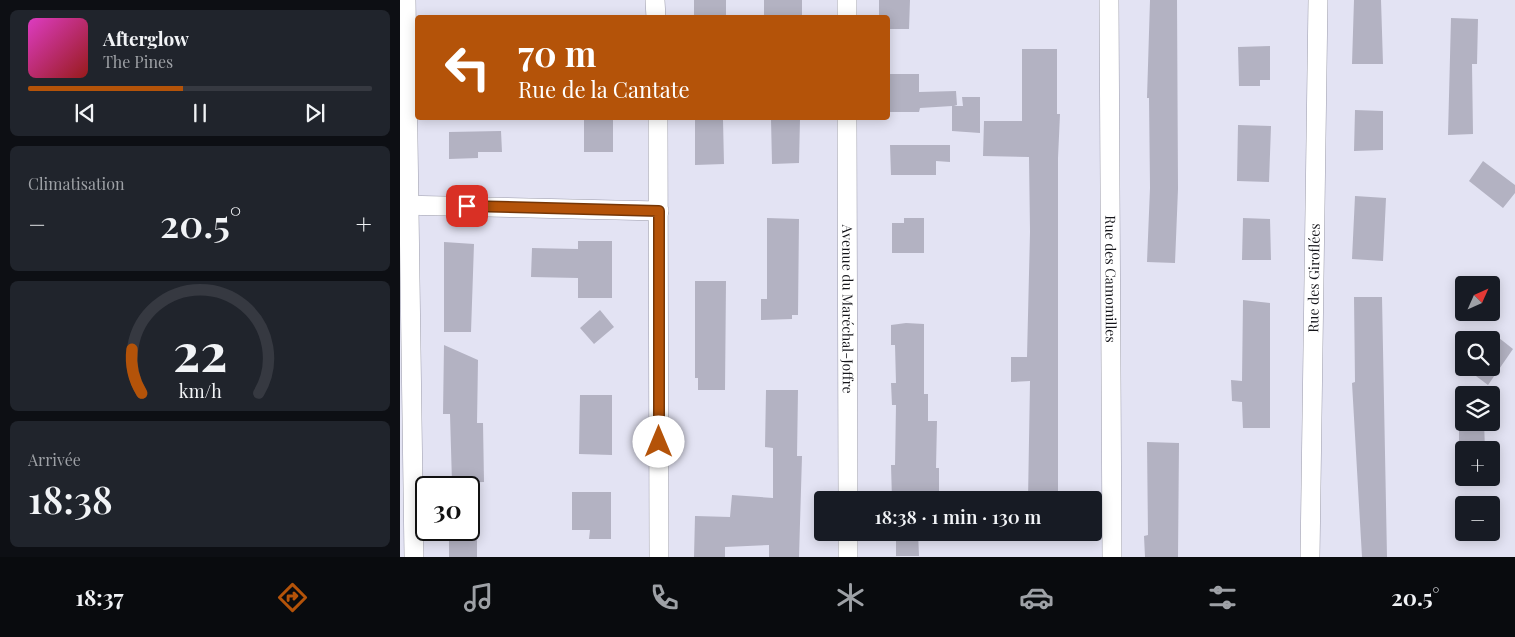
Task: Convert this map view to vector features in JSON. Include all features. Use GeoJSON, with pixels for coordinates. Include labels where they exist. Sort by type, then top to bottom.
{"type":"FeatureCollection","features":[{"type":"Feature","properties":{"kind":"street"},"geometry":{"type":"LineString","coordinates":[[406,0],[405,205],[414,557]]}},
{"type":"Feature","properties":{"kind":"street"},"geometry":{"type":"LineString","coordinates":[[655,0],[656,15]]}},
{"type":"Feature","properties":{"kind":"street"},"geometry":{"type":"LineString","coordinates":[[847,0],[847,15]]}},
{"type":"Feature","properties":{"kind":"street","name":"Rue des Camomilles"},"geometry":{"type":"LineString","coordinates":[[1109,0],[1112,557]]}},
{"type":"Feature","properties":{"kind":"street","name":"Rue des Giroflées"},"geometry":{"type":"LineString","coordinates":[[1310,557],[1318,0]]}},
{"type":"Feature","properties":{"kind":"street"},"geometry":{"type":"LineString","coordinates":[[658,120],[659,557]]}},
{"type":"Feature","properties":{"kind":"street","name":"Avenue du Maréchal-Joffre"},"geometry":{"type":"LineString","coordinates":[[848,120],[848,491]]}},
{"type":"Feature","properties":{"kind":"street"},"geometry":{"type":"LineString","coordinates":[[405,205],[659,211]]}},
{"type":"Feature","properties":{"kind":"street"},"geometry":{"type":"LineString","coordinates":[[848,541],[848,557]]}},
{"type":"Feature","properties":{"kind":"building"},"geometry":{"type":"Polygon","coordinates":[[[694,0],[726,0],[726,15],[694,15],[694,0]]]}},
{"type":"Feature","properties":{"kind":"building"},"geometry":{"type":"Polygon","coordinates":[[[764,0],[802,0],[802,15],[764,15],[764,0]]]}},
{"type":"Feature","properties":{"kind":"building"},"geometry":{"type":"Polygon","coordinates":[[[879,0],[910,0],[909,29],[890,29],[890,15],[879,15],[879,0]]]}},
{"type":"Feature","properties":{"kind":"building"},"geometry":{"type":"Polygon","coordinates":[[[1150,0],[1177,0],[1178,189],[1175,263],[1147,262],[1150,188],[1149,98],[1147,98],[1150,0]]]}},
{"type":"Feature","properties":{"kind":"building"},"geometry":{"type":"Polygon","coordinates":[[[1354,0],[1381,0],[1383,64],[1352,64],[1354,0]]]}},
{"type":"Feature","properties":{"kind":"building"},"geometry":{"type":"Polygon","coordinates":[[[1451,18],[1478,19],[1477,64],[1472,64],[1473,134],[1448,135],[1451,18]]]}},
{"type":"Feature","properties":{"kind":"building"},"geometry":{"type":"Polygon","coordinates":[[[1270,46],[1270,80],[1260,80],[1260,86],[1239,86],[1238,47],[1270,46]]]}},
{"type":"Feature","properties":{"kind":"building"},"geometry":{"type":"Polygon","coordinates":[[[1022,49],[1057,49],[1057,114],[1060,114],[1058,158],[1058,491],[1028,491],[1030,381],[1011,382],[1011,357],[1027,357],[1030,232],[1029,157],[983,156],[984,121],[1022,121],[1022,49]]]}},
{"type":"Feature","properties":{"kind":"building"},"geometry":{"type":"Polygon","coordinates":[[[890,74],[919,74],[919,92],[956,91],[957,105],[954,106],[963,106],[962,97],[980,97],[980,133],[952,131],[952,106],[920,108],[919,112],[890,112],[890,74]]]}},
{"type":"Feature","properties":{"kind":"building"},"geometry":{"type":"Polygon","coordinates":[[[1355,110],[1383,111],[1383,150],[1354,151],[1355,110]]]}},
{"type":"Feature","properties":{"kind":"building"},"geometry":{"type":"Polygon","coordinates":[[[584,120],[613,120],[613,152],[584,152],[584,120]]]}},
{"type":"Feature","properties":{"kind":"building"},"geometry":{"type":"Polygon","coordinates":[[[695,120],[723,120],[724,164],[695,165],[695,120]]]}},
{"type":"Feature","properties":{"kind":"building"},"geometry":{"type":"Polygon","coordinates":[[[771,120],[800,120],[799,163],[772,164],[771,120]]]}},
{"type":"Feature","properties":{"kind":"building"},"geometry":{"type":"Polygon","coordinates":[[[1238,125],[1271,126],[1269,182],[1237,181],[1238,125]]]}},
{"type":"Feature","properties":{"kind":"building"},"geometry":{"type":"Polygon","coordinates":[[[501,131],[502,152],[478,152],[478,158],[449,159],[449,132],[501,131]]]}},
{"type":"Feature","properties":{"kind":"building"},"geometry":{"type":"Polygon","coordinates":[[[890,145],[950,145],[950,162],[936,161],[936,175],[891,175],[890,145]]]}},
{"type":"Feature","properties":{"kind":"building"},"geometry":{"type":"Polygon","coordinates":[[[1483,161],[1515,185],[1515,193],[1503,208],[1469,181],[1483,161]]]}},
{"type":"Feature","properties":{"kind":"building"},"geometry":{"type":"Polygon","coordinates":[[[1355,196],[1386,198],[1383,261],[1352,259],[1355,196]]]}},
{"type":"Feature","properties":{"kind":"building"},"geometry":{"type":"Polygon","coordinates":[[[767,218],[799,219],[798,315],[792,315],[792,319],[761,320],[761,299],[767,299],[767,218]]]}},
{"type":"Feature","properties":{"kind":"building"},"geometry":{"type":"Polygon","coordinates":[[[904,218],[924,218],[924,253],[892,253],[892,223],[904,223],[904,218]]]}},
{"type":"Feature","properties":{"kind":"building"},"geometry":{"type":"Polygon","coordinates":[[[1243,218],[1270,219],[1271,260],[1242,260],[1243,218]]]}},
{"type":"Feature","properties":{"kind":"building"},"geometry":{"type":"Polygon","coordinates":[[[578,241],[612,241],[612,298],[578,298],[578,278],[531,277],[532,248],[578,249],[578,241]]]}},
{"type":"Feature","properties":{"kind":"building"},"geometry":{"type":"Polygon","coordinates":[[[444,242],[474,244],[471,332],[444,332],[444,242]]]}},
{"type":"Feature","properties":{"kind":"building"},"geometry":{"type":"Polygon","coordinates":[[[695,281],[726,281],[725,390],[698,390],[698,378],[695,378],[695,281]]]}},
{"type":"Feature","properties":{"kind":"building"},"geometry":{"type":"Polygon","coordinates":[[[1354,297],[1382,297],[1387,557],[1362,557],[1352,383],[1355,382],[1354,297]]]}},
{"type":"Feature","properties":{"kind":"building"},"geometry":{"type":"Polygon","coordinates":[[[1243,300],[1270,303],[1270,428],[1243,428],[1242,402],[1232,401],[1231,380],[1242,381],[1243,300]]]}},
{"type":"Feature","properties":{"kind":"building"},"geometry":{"type":"Polygon","coordinates":[[[600,310],[614,327],[594,344],[580,328],[600,310]]]}},
{"type":"Feature","properties":{"kind":"building"},"geometry":{"type":"Polygon","coordinates":[[[906,323],[924,324],[924,394],[928,394],[928,421],[937,421],[936,468],[939,468],[939,491],[892,491],[891,465],[895,465],[896,405],[892,405],[891,383],[896,383],[895,345],[891,345],[891,325],[906,323]]]}},
{"type":"Feature","properties":{"kind":"building"},"geometry":{"type":"Polygon","coordinates":[[[1500,339],[1513,349],[1500,368],[1500,339]]]}},
{"type":"Feature","properties":{"kind":"building"},"geometry":{"type":"Polygon","coordinates":[[[444,345],[478,360],[477,423],[483,423],[484,482],[480,482],[480,476],[452,476],[450,414],[443,414],[444,345]]]}},
{"type":"Feature","properties":{"kind":"building"},"geometry":{"type":"Polygon","coordinates":[[[1476,376],[1494,376],[1488,385],[1476,376]]]}},
{"type":"Feature","properties":{"kind":"building"},"geometry":{"type":"Polygon","coordinates":[[[766,390],[798,390],[797,456],[802,456],[799,557],[769,557],[769,545],[725,547],[725,557],[694,557],[695,516],[730,517],[732,495],[773,498],[773,448],[765,447],[766,390]]]}},
{"type":"Feature","properties":{"kind":"building"},"geometry":{"type":"Polygon","coordinates":[[[580,395],[612,395],[612,455],[579,454],[580,395]]]}},
{"type":"Feature","properties":{"kind":"building"},"geometry":{"type":"Polygon","coordinates":[[[1459,431],[1484,431],[1485,441],[1459,441],[1459,431]]]}},
{"type":"Feature","properties":{"kind":"building"},"geometry":{"type":"Polygon","coordinates":[[[1147,442],[1179,443],[1178,557],[1145,557],[1144,536],[1148,535],[1147,442]]]}},
{"type":"Feature","properties":{"kind":"building"},"geometry":{"type":"Polygon","coordinates":[[[572,492],[611,492],[611,539],[589,539],[590,530],[572,530],[572,492]]]}},
{"type":"Feature","properties":{"kind":"building"},"geometry":{"type":"Polygon","coordinates":[[[449,541],[477,541],[477,557],[449,557],[449,541]]]}},
{"type":"Feature","properties":{"kind":"building"},"geometry":{"type":"Polygon","coordinates":[[[896,541],[918,541],[919,556],[896,556],[896,541]]]}},
{"type":"Feature","properties":{"kind":"route"},"geometry":{"type":"LineString","coordinates":[[467,206],[659,211],[659,442]]}}]}
